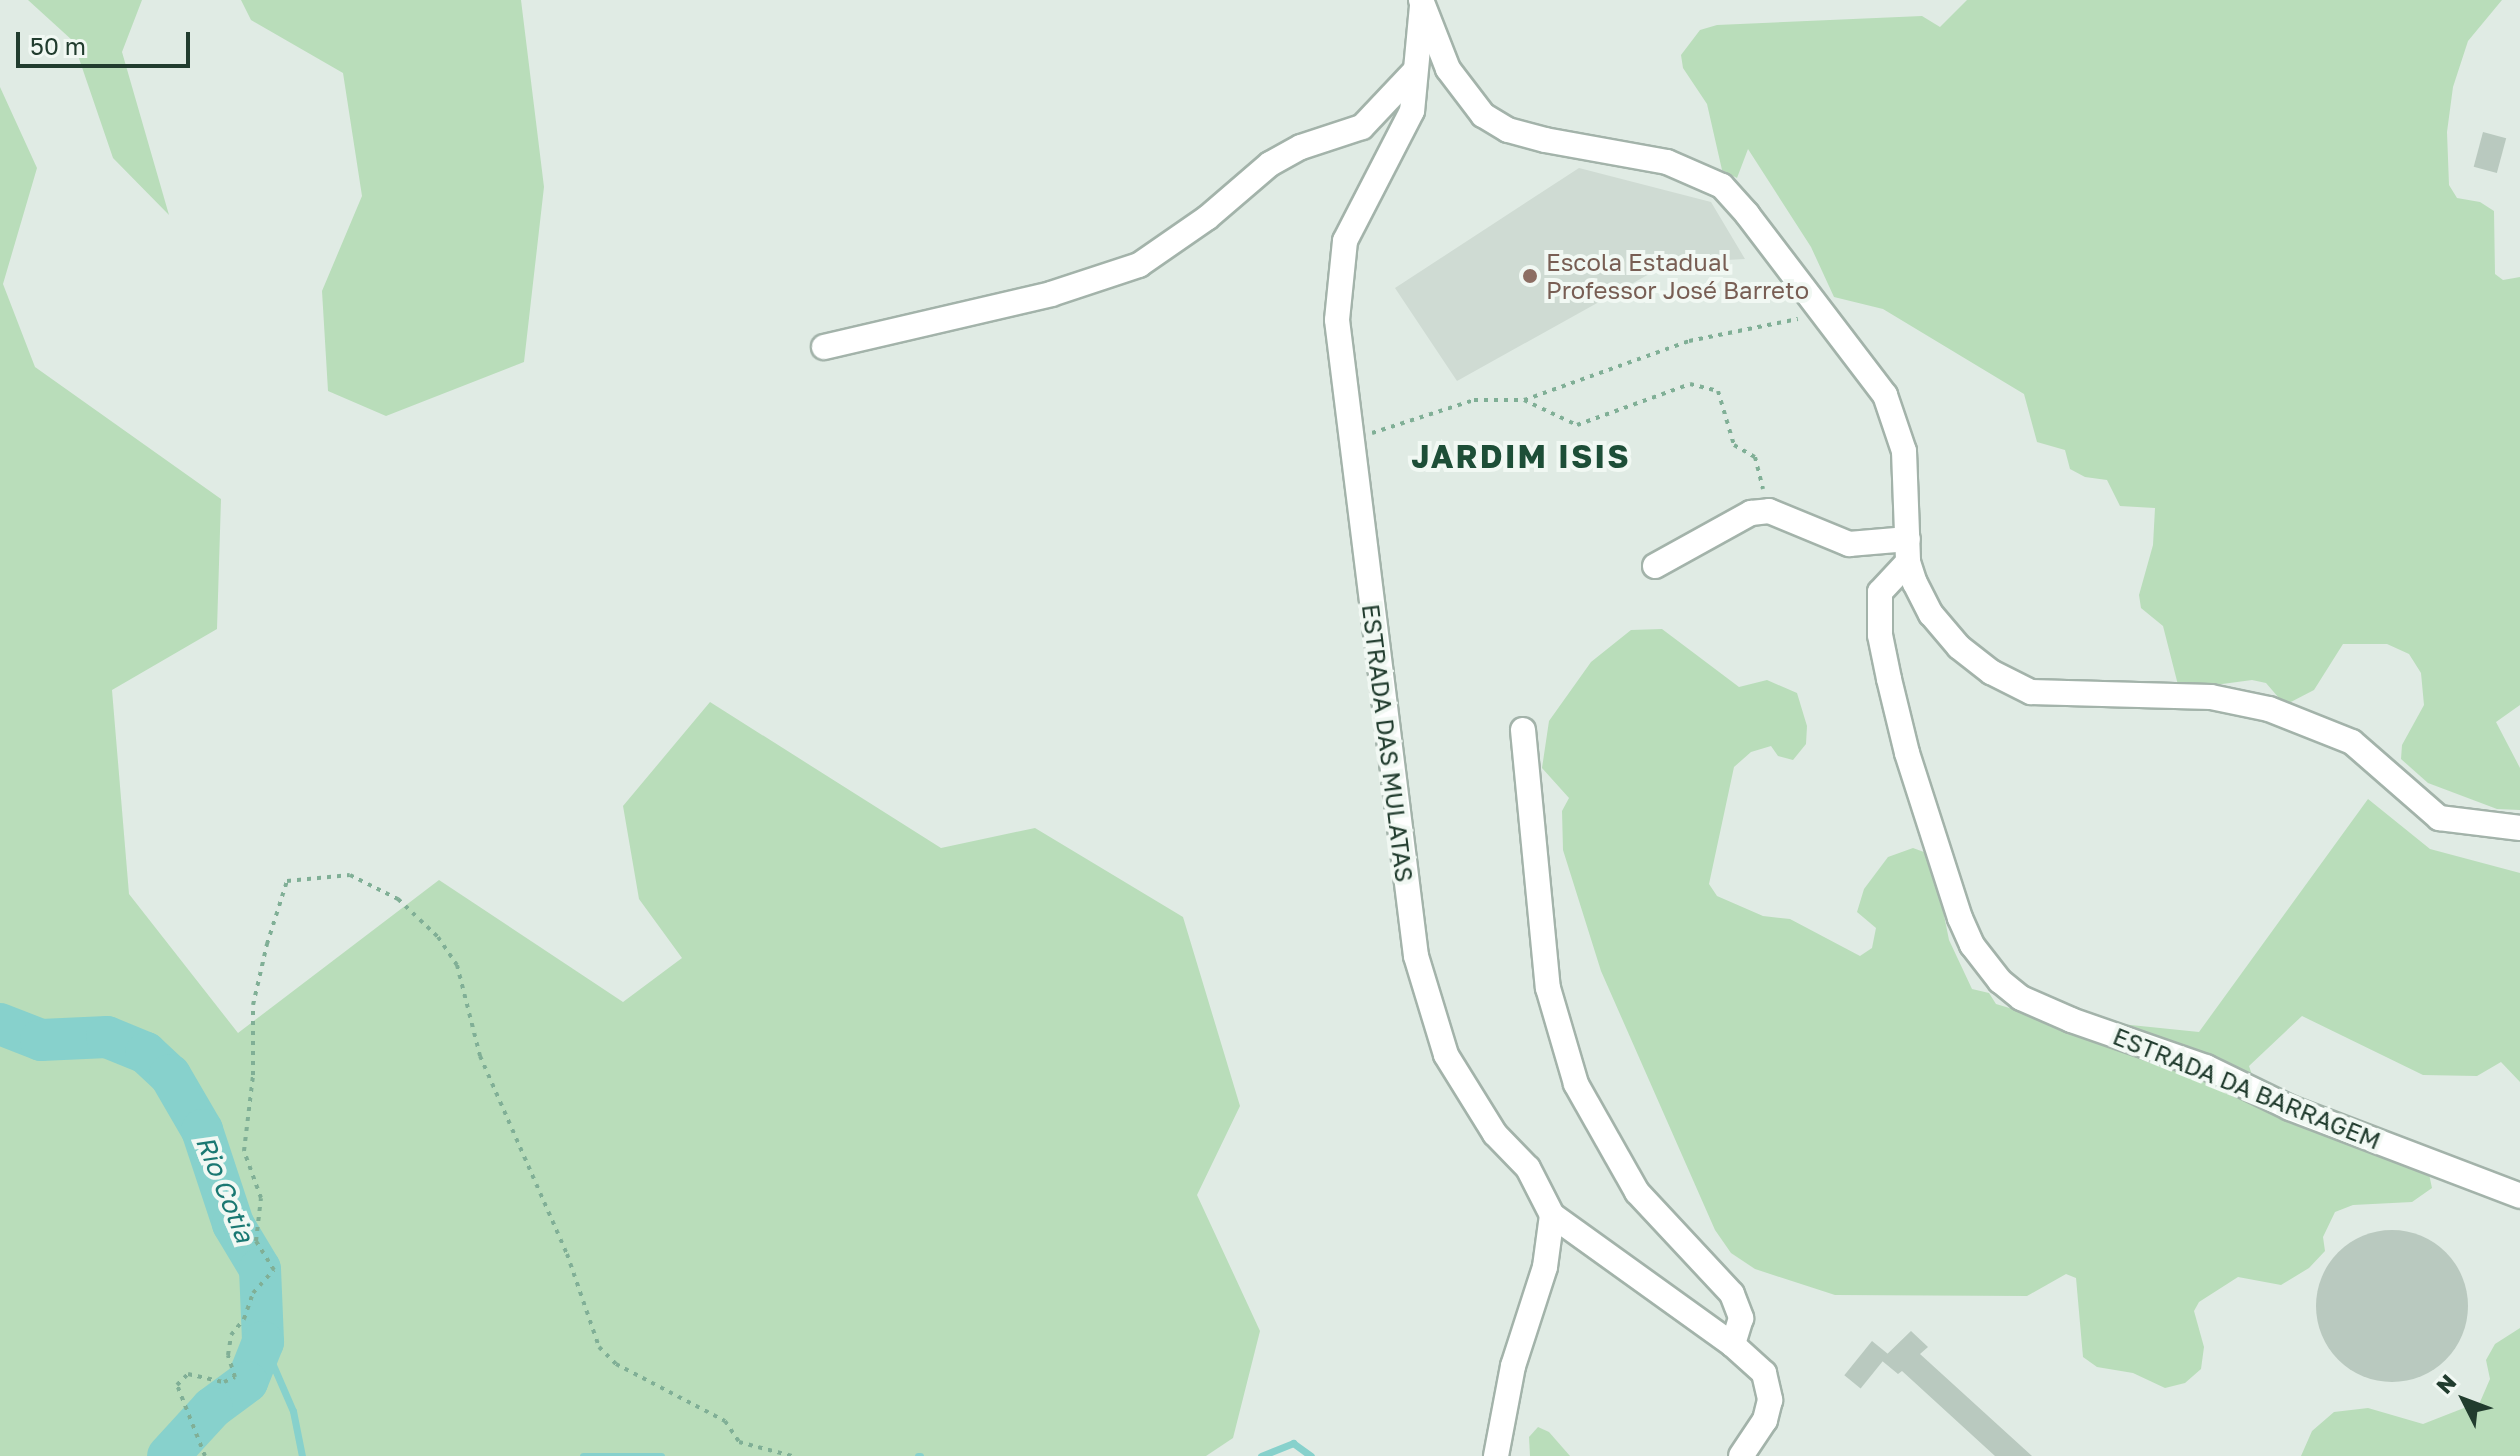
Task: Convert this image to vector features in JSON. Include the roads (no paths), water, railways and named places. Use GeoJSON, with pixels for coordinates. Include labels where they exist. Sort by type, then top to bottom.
{"type":"FeatureCollection","features":[{"type":"Feature","properties":{"kind":"street","name":"ESTRADA DAS MULATAS"},"geometry":{"type":"LineString","coordinates":[[1422,2],[1412,111],[1362,200],[1345,241],[1338,276],[1339,346],[1416,956],[1446,1055],[1495,1134],[1528,1168],[1552,1215]]}},
{"type":"Feature","properties":{"kind":"street"},"geometry":{"type":"LineString","coordinates":[[1422,2],[1448,69],[1483,115],[1508,130],[1545,140],[1667,162],[1722,186],[1885,395],[1904,451],[1908,551],[1931,614],[1959,647],[2013,686],[2056,695],[2211,697],[2269,709],[2352,742],[2439,818],[2520,828]]}},
{"type":"Feature","properties":{"kind":"street"},"geometry":{"type":"LineString","coordinates":[[824,347],[1051,294],[1139,265],[1207,218],[1270,164],[1301,147],[1362,127],[1414,72]]}},
{"type":"Feature","properties":{"kind":"street"},"geometry":{"type":"LineString","coordinates":[[1655,566],[1751,513],[1769,511],[1849,544],[1908,551]]}},
{"type":"Feature","properties":{"kind":"street","name":"ESTRADA DA BARRAGEM"},"geometry":{"type":"LineString","coordinates":[[1908,551],[1880,592],[1880,635],[1889,679],[1907,753],[1960,918],[1972,945],[2000,981],[2021,998],[2071,1020],[2206,1067],[2290,1108],[2520,1196]]}},
{"type":"Feature","properties":{"kind":"street"},"geometry":{"type":"LineString","coordinates":[[1523,730],[1548,988],[1576,1084],[1637,1192],[1732,1294],[1741,1318],[1733,1345]]}},
{"type":"Feature","properties":{"kind":"street"},"geometry":{"type":"LineString","coordinates":[[1496,1456],[1513,1366],[1545,1267],[1552,1215],[1733,1345],[1764,1373],[1770,1400],[1765,1420],[1741,1456]]}},
{"type":"Feature","properties":{"kind":"waterway","name":"Rio Cotia"},"geometry":{"type":"LineString","coordinates":[[0,1024],[41,1040],[107,1037],[146,1053],[170,1075],[202,1130],[233,1224],[260,1269],[263,1342],[247,1382],[212,1408],[168,1456]]}},
{"type":"Feature","properties":{"kind":"waterway"},"geometry":{"type":"LineString","coordinates":[[263,1342],[293,1411],[302,1456]]}},
{"type":"Feature","properties":{"kind":"waterway"},"geometry":{"type":"LineString","coordinates":[[1261,1456],[1293,1443],[1311,1456]]}},
{"type":"Feature","properties":{"kind":"waterway"},"geometry":{"type":"LineString","coordinates":[[583,1456],[661,1456]]}},
{"type":"Feature","properties":{"kind":"place","name":"Escola Estadual Professor José Barreto"},"geometry":{"type":"Point","coordinates":[1530,276]}},
{"type":"Feature","properties":{"kind":"district","name":"JARDIM ISIS"},"geometry":{"type":"Point","coordinates":[1521,456]}}]}
